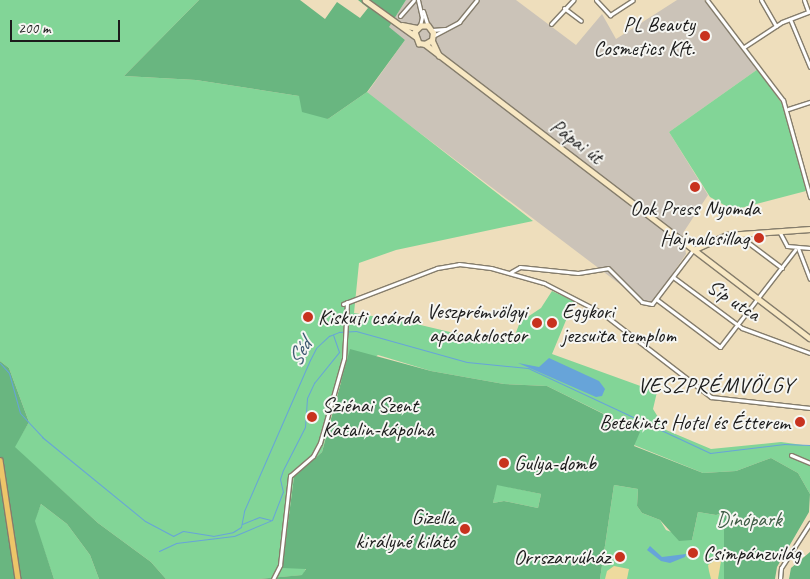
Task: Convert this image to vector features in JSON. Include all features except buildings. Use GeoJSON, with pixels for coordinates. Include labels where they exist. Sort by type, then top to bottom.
{"type":"FeatureCollection","features":[{"type":"Feature","properties":{"kind":"main road"},"geometry":{"type":"LineString","coordinates":[[365,0],[394,22],[415,36],[419,42],[425,44],[432,38],[430,28],[394,22]]}},
{"type":"Feature","properties":{"kind":"main road"},"geometry":{"type":"LineString","coordinates":[[415,36],[419,27]]}},
{"type":"Feature","properties":{"kind":"main road","name":"Pápai út"},"geometry":{"type":"LineString","coordinates":[[432,38],[441,58]]}},
{"type":"Feature","properties":{"kind":"main road","name":"Pápai út"},"geometry":{"type":"LineString","coordinates":[[425,44],[810,338]]}},
{"type":"Feature","properties":{"kind":"main road"},"geometry":{"type":"LineString","coordinates":[[693,250],[712,240],[737,234],[810,228]]}},
{"type":"Feature","properties":{"kind":"main road"},"geometry":{"type":"LineString","coordinates":[[0,460],[18,579]]}},
{"type":"Feature","properties":{"kind":"street"},"geometry":{"type":"LineString","coordinates":[[400,16],[414,0]]}},
{"type":"Feature","properties":{"kind":"street"},"geometry":{"type":"LineString","coordinates":[[418,0],[430,28],[448,29]]}},
{"type":"Feature","properties":{"kind":"street"},"geometry":{"type":"LineString","coordinates":[[432,38],[462,19],[477,0]]}},
{"type":"Feature","properties":{"kind":"street"},"geometry":{"type":"LineString","coordinates":[[552,24],[564,8],[573,0]]}},
{"type":"Feature","properties":{"kind":"street"},"geometry":{"type":"LineString","coordinates":[[596,0],[610,15],[633,0]]}},
{"type":"Feature","properties":{"kind":"street"},"geometry":{"type":"LineString","coordinates":[[707,0],[744,47],[788,109],[810,197]]}},
{"type":"Feature","properties":{"kind":"street"},"geometry":{"type":"LineString","coordinates":[[761,0],[776,26]]}},
{"type":"Feature","properties":{"kind":"street"},"geometry":{"type":"LineString","coordinates":[[744,47],[776,26],[809,11],[804,0]]}},
{"type":"Feature","properties":{"kind":"street"},"geometry":{"type":"LineString","coordinates":[[419,27],[421,8]]}},
{"type":"Feature","properties":{"kind":"street"},"geometry":{"type":"LineString","coordinates":[[564,8],[581,21]]}},
{"type":"Feature","properties":{"kind":"street"},"geometry":{"type":"LineString","coordinates":[[790,19],[810,67]]}},
{"type":"Feature","properties":{"kind":"street"},"geometry":{"type":"LineString","coordinates":[[788,109],[810,102]]}},
{"type":"Feature","properties":{"kind":"street"},"geometry":{"type":"LineString","coordinates":[[779,231],[784,243],[797,249],[810,248]]}},
{"type":"Feature","properties":{"kind":"street"},"geometry":{"type":"LineString","coordinates":[[737,234],[782,268]]}},
{"type":"Feature","properties":{"kind":"street"},"geometry":{"type":"LineString","coordinates":[[656,299],[720,347],[797,249]]}},
{"type":"Feature","properties":{"kind":"street"},"geometry":{"type":"LineString","coordinates":[[797,249],[810,279]]}},
{"type":"Feature","properties":{"kind":"street"},"geometry":{"type":"LineString","coordinates":[[511,272],[520,267],[578,273],[608,268],[642,302],[652,304],[693,250]]}},
{"type":"Feature","properties":{"kind":"street"},"geometry":{"type":"LineString","coordinates":[[274,579],[280,565],[290,476],[313,456],[320,443],[344,358],[346,335],[345,303],[448,266],[469,264],[511,272],[544,283],[602,313],[710,397],[810,408]]}},
{"type":"Feature","properties":{"kind":"street","name":"Síp utca"},"geometry":{"type":"LineString","coordinates":[[673,276],[738,325],[810,353]]}},
{"type":"Feature","properties":{"kind":"street"},"geometry":{"type":"LineString","coordinates":[[791,455],[810,463]]}},
{"type":"Feature","properties":{"kind":"street"},"geometry":{"type":"LineString","coordinates":[[780,579],[781,568],[810,523]]}},
{"type":"Feature","properties":{"kind":"shaded area"},"geometry":{"type":"Polygon","coordinates":[[[406,0],[516,0],[576,45],[602,14],[616,39],[677,0],[704,0],[758,69],[669,132],[708,195],[683,233],[686,254],[650,307],[367,93],[405,40],[388,28],[406,0]]]}},
{"type":"Feature","properties":{"kind":"green space"},"geometry":{"type":"Polygon","coordinates":[[[0,0],[199,0],[124,76],[196,80],[299,96],[328,119],[367,92],[533,221],[396,250],[359,263],[354,313],[408,322],[496,343],[515,335],[520,322],[541,308],[552,291],[574,301],[552,354],[657,392],[653,409],[666,430],[711,449],[781,442],[810,446],[810,494],[798,473],[771,458],[736,471],[703,473],[634,445],[639,431],[547,386],[504,384],[431,371],[378,355],[339,383],[322,452],[294,477],[282,567],[306,568],[303,575],[258,579],[166,579],[151,562],[98,523],[14,447],[29,422],[9,368],[0,361],[0,0]]]}},
{"type":"Feature","properties":{"kind":"green space"},"geometry":{"type":"Polygon","coordinates":[[[199,0],[300,0],[325,19],[337,2],[360,18],[368,8],[358,0],[406,0],[389,27],[405,40],[367,92],[328,119],[302,112],[299,96],[196,80],[124,76],[199,0]]]}},
{"type":"Feature","properties":{"kind":"green space"},"geometry":{"type":"Polygon","coordinates":[[[758,69],[785,108],[806,191],[733,210],[710,197],[669,132],[758,69]]]}},
{"type":"Feature","properties":{"kind":"green space","name":"Dínópark"},"geometry":{"type":"Polygon","coordinates":[[[350,349],[431,371],[504,384],[547,386],[640,432],[634,446],[703,473],[736,471],[771,458],[798,473],[810,494],[809,512],[777,567],[775,579],[724,579],[724,513],[716,515],[698,512],[692,540],[679,541],[660,520],[642,513],[637,506],[638,489],[614,485],[600,579],[258,579],[302,575],[306,569],[282,568],[294,477],[322,452],[350,349]],[[497,485],[493,503],[504,501],[538,508],[541,494],[497,485]]]}},
{"type":"Feature","properties":{"kind":"green space"},"geometry":{"type":"Polygon","coordinates":[[[0,361],[9,368],[29,422],[15,447],[98,523],[151,562],[166,579],[99,579],[90,555],[67,524],[41,504],[35,521],[54,579],[0,579],[0,361]]]}},
{"type":"Feature","properties":{"kind":"green space"},"geometry":{"type":"Polygon","coordinates":[[[496,484],[541,494],[538,508],[504,501],[493,503],[496,484]]]}},
{"type":"Feature","properties":{"kind":"green space"},"geometry":{"type":"Polygon","coordinates":[[[614,485],[638,489],[637,506],[642,513],[660,520],[666,530],[692,540],[698,512],[716,515],[725,513],[753,579],[600,579],[614,485]]]}},
{"type":"Feature","properties":{"kind":"green space"},"geometry":{"type":"Polygon","coordinates":[[[41,504],[67,524],[90,555],[99,579],[54,579],[34,521],[41,504]]]}},
{"type":"Feature","properties":{"kind":"green space"},"geometry":{"type":"Polygon","coordinates":[[[810,552],[810,579],[789,579],[791,568],[810,552]]]}},
{"type":"Feature","properties":{"kind":"sand"},"geometry":{"type":"Polygon","coordinates":[[[714,561],[721,561],[718,579],[711,579],[709,571],[708,565],[714,561]]]}},
{"type":"Feature","properties":{"kind":"sand"},"geometry":{"type":"Polygon","coordinates":[[[614,566],[629,569],[627,579],[605,579],[607,571],[614,566]]]}},
{"type":"Feature","properties":{"kind":"water"},"geometry":{"type":"Polygon","coordinates":[[[549,358],[599,381],[605,389],[602,396],[596,397],[518,363],[539,367],[549,358]]]}},
{"type":"Feature","properties":{"kind":"water"},"geometry":{"type":"Polygon","coordinates":[[[650,546],[662,557],[686,554],[685,557],[670,563],[661,561],[647,550],[650,546]]]}},
{"type":"Feature","properties":{"kind":"waterway","name":"Séd"},"geometry":{"type":"LineString","coordinates":[[0,363],[9,373],[20,413],[42,437],[145,521],[173,536],[183,531],[213,536],[233,532],[241,527],[244,511],[316,348],[329,336],[339,332],[356,331],[467,362],[528,368],[710,453],[784,444],[810,445]]}},
{"type":"Feature","properties":{"kind":"waterway"},"geometry":{"type":"LineString","coordinates":[[159,551],[176,543],[234,536],[272,520],[283,492],[280,479],[283,470],[305,427],[307,398],[314,383],[339,352],[333,335]]}},
{"type":"Feature","properties":{"kind":"waterway"},"geometry":{"type":"LineString","coordinates":[[242,524],[259,517],[271,520]]}},
{"type":"Feature","properties":{"kind":"place","name":"PL Beauty Cosmetics Kft."},"geometry":{"type":"Point","coordinates":[705,36]}},
{"type":"Feature","properties":{"kind":"place","name":"Ook Press Nyomda"},"geometry":{"type":"Point","coordinates":[695,187]}},
{"type":"Feature","properties":{"kind":"place","name":"Hajnalcsillag"},"geometry":{"type":"Point","coordinates":[759,238]}},
{"type":"Feature","properties":{"kind":"place","name":"Kiskuti csárda"},"geometry":{"type":"Point","coordinates":[308,317]}},
{"type":"Feature","properties":{"kind":"place","name":"Veszprémvölgyi apácakolostor"},"geometry":{"type":"Point","coordinates":[537,323]}},
{"type":"Feature","properties":{"kind":"place","name":"Egykori jezsuita templom"},"geometry":{"type":"Point","coordinates":[552,323]}},
{"type":"Feature","properties":{"kind":"place","name":"Sziénai Szent Katalin-kápolna"},"geometry":{"type":"Point","coordinates":[312,417]}},
{"type":"Feature","properties":{"kind":"place","name":"Betekints Hotel és Étterem"},"geometry":{"type":"Point","coordinates":[800,422]}},
{"type":"Feature","properties":{"kind":"place","name":"Gulya-domb"},"geometry":{"type":"Point","coordinates":[504,463]}},
{"type":"Feature","properties":{"kind":"place","name":"Gizella királyné kilátó"},"geometry":{"type":"Point","coordinates":[465,529]}},
{"type":"Feature","properties":{"kind":"place","name":"Csimpánzvilág"},"geometry":{"type":"Point","coordinates":[693,553]}},
{"type":"Feature","properties":{"kind":"place","name":"Orrszarvúház"},"geometry":{"type":"Point","coordinates":[620,557]}},
{"type":"Feature","properties":{"kind":"district","name":"VESZPRÉMVÖLGY"},"geometry":{"type":"Point","coordinates":[716,386]}}]}
